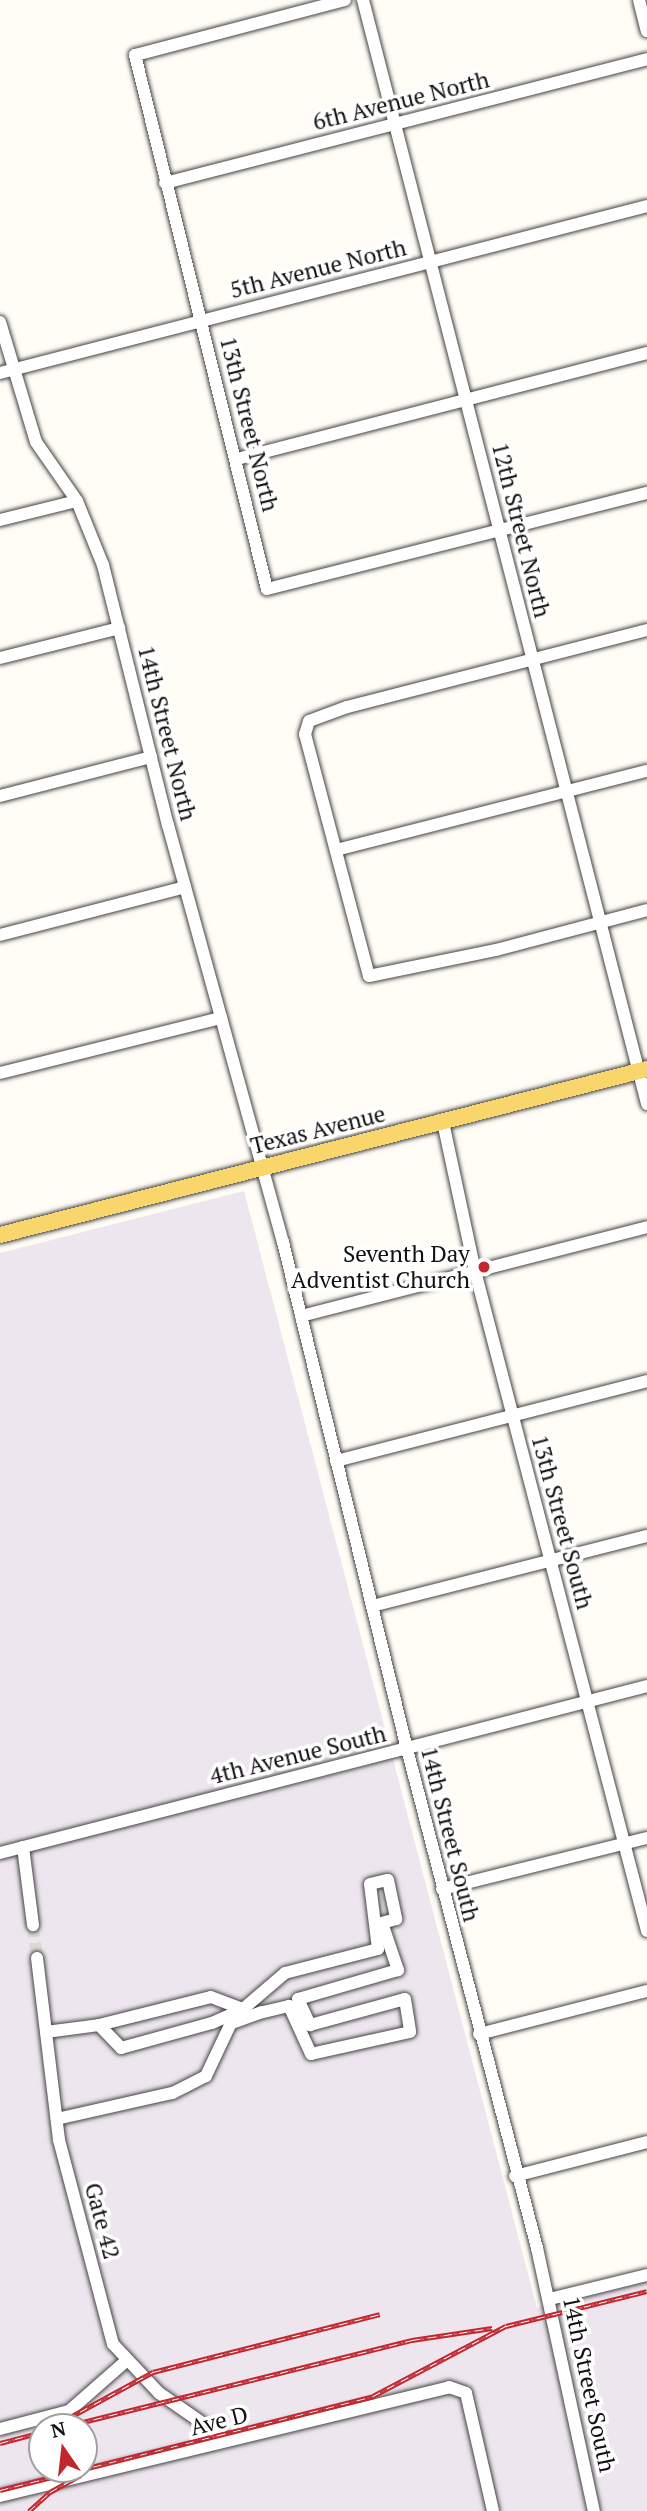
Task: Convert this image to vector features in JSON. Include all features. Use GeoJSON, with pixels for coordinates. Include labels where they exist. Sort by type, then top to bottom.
{"type":"FeatureCollection","features":[{"type":"Feature","properties":{"kind":"main road","name":"Texas Avenue"},"geometry":{"type":"LineString","coordinates":[[0,1235],[643,1070]]}},
{"type":"Feature","properties":{"kind":"street","name":"13th Street North"},"geometry":{"type":"LineString","coordinates":[[345,0],[135,55],[137,73],[237,459],[267,589],[500,531]]}},
{"type":"Feature","properties":{"kind":"street","name":"12th Street North"},"geometry":{"type":"LineString","coordinates":[[363,0],[600,922],[643,1070],[647,1104]]}},
{"type":"Feature","properties":{"kind":"street"},"geometry":{"type":"LineString","coordinates":[[639,0],[647,31]]}},
{"type":"Feature","properties":{"kind":"street","name":"6th Avenue North"},"geometry":{"type":"LineString","coordinates":[[165,183],[647,59]]}},
{"type":"Feature","properties":{"kind":"street","name":"5th Avenue North"},"geometry":{"type":"LineString","coordinates":[[6,371],[647,206]]}},
{"type":"Feature","properties":{"kind":"street","name":"14th Street North"},"geometry":{"type":"LineString","coordinates":[[0,322],[6,371],[36,442],[77,501],[103,565],[185,887],[262,1168]]}},
{"type":"Feature","properties":{"kind":"street"},"geometry":{"type":"LineString","coordinates":[[237,459],[647,354]]}},
{"type":"Feature","properties":{"kind":"street"},"geometry":{"type":"LineString","coordinates":[[500,531],[647,493]]}},
{"type":"Feature","properties":{"kind":"street"},"geometry":{"type":"LineString","coordinates":[[0,520],[77,501]]}},
{"type":"Feature","properties":{"kind":"street"},"geometry":{"type":"LineString","coordinates":[[0,658],[119,628]]}},
{"type":"Feature","properties":{"kind":"street"},"geometry":{"type":"LineString","coordinates":[[647,631],[311,720],[305,734],[372,975],[496,950],[647,910]]}},
{"type":"Feature","properties":{"kind":"street"},"geometry":{"type":"LineString","coordinates":[[0,796],[151,757]]}},
{"type":"Feature","properties":{"kind":"street"},"geometry":{"type":"LineString","coordinates":[[336,850],[647,771]]}},
{"type":"Feature","properties":{"kind":"street"},"geometry":{"type":"LineString","coordinates":[[0,935],[185,887]]}},
{"type":"Feature","properties":{"kind":"street"},"geometry":{"type":"LineString","coordinates":[[0,1073],[221,1018]]}},
{"type":"Feature","properties":{"kind":"street","name":"13th Street South"},"geometry":{"type":"LineString","coordinates":[[443,1122],[475,1271],[647,1931]]}},
{"type":"Feature","properties":{"kind":"street","name":"14th Street South"},"geometry":{"type":"LineString","coordinates":[[262,1168],[515,2176],[550,2299],[594,2511]]}},
{"type":"Feature","properties":{"kind":"street"},"geometry":{"type":"LineString","coordinates":[[301,1315],[647,1227]]}},
{"type":"Feature","properties":{"kind":"street"},"geometry":{"type":"LineString","coordinates":[[337,1461],[647,1381]]}},
{"type":"Feature","properties":{"kind":"street"},"geometry":{"type":"LineString","coordinates":[[372,1606],[647,1536]]}},
{"type":"Feature","properties":{"kind":"street","name":"4th Avenue South"},"geometry":{"type":"LineString","coordinates":[[0,1853],[647,1686]]}},
{"type":"Feature","properties":{"kind":"street"},"geometry":{"type":"LineString","coordinates":[[442,1889],[647,1838]]}},
{"type":"Feature","properties":{"kind":"street"},"geometry":{"type":"LineString","coordinates":[[23,1847],[33,1925]]}},
{"type":"Feature","properties":{"kind":"street"},"geometry":{"type":"LineString","coordinates":[[57,2119],[172,2093],[206,2076],[231,2023],[262,2012],[289,2006],[311,2054],[410,2032],[405,1999],[310,2025],[298,1999],[398,1970],[382,1923],[396,1919],[388,1880],[370,1884],[378,1949],[285,1973],[243,2009],[212,2023],[121,2048],[99,2025]]}},
{"type":"Feature","properties":{"kind":"street","name":"Gate 42"},"geometry":{"type":"LineString","coordinates":[[37,1958],[57,2119],[113,2344],[159,2393],[227,2440]]}},
{"type":"Feature","properties":{"kind":"street"},"geometry":{"type":"LineString","coordinates":[[479,2034],[647,1992]]}},
{"type":"Feature","properties":{"kind":"street"},"geometry":{"type":"LineString","coordinates":[[46,2032],[99,2025],[211,1997],[243,2009]]}},
{"type":"Feature","properties":{"kind":"street"},"geometry":{"type":"LineString","coordinates":[[515,2176],[647,2142]]}},
{"type":"Feature","properties":{"kind":"street"},"geometry":{"type":"LineString","coordinates":[[550,2299],[647,2275]]}},
{"type":"Feature","properties":{"kind":"street"},"geometry":{"type":"LineString","coordinates":[[0,2428],[69,2411],[127,2360]]}},
{"type":"Feature","properties":{"kind":"street","name":"Ave D"},"geometry":{"type":"LineString","coordinates":[[0,2496],[449,2387],[466,2393],[493,2511]]}},
{"type":"Feature","properties":{"kind":"shaded area"},"geometry":{"type":"Polygon","coordinates":[[[244,1191],[537,2308],[647,2282],[647,2511],[0,2511],[0,1253],[244,1191]]]}},
{"type":"Feature","properties":{"kind":"tunnel"},"geometry":{"type":"LineString","coordinates":[[33,1925],[37,1958]]}},
{"type":"Feature","properties":{"kind":"railway"},"geometry":{"type":"LineString","coordinates":[[0,2490],[373,2396],[506,2326],[647,2291]]}},
{"type":"Feature","properties":{"kind":"railway"},"geometry":{"type":"LineString","coordinates":[[78,2413],[153,2372],[380,2314]]}},
{"type":"Feature","properties":{"kind":"railway"},"geometry":{"type":"LineString","coordinates":[[98,2418],[412,2340],[492,2328]]}},
{"type":"Feature","properties":{"kind":"railway"},"geometry":{"type":"LineString","coordinates":[[0,2443],[28,2436]]}},
{"type":"Feature","properties":{"kind":"railway"},"geometry":{"type":"LineString","coordinates":[[29,2511],[50,2492],[66,2483]]}},
{"type":"Feature","properties":{"kind":"place","name":"Seventh Day Adventist Church"},"geometry":{"type":"Point","coordinates":[484,1267]}}]}
